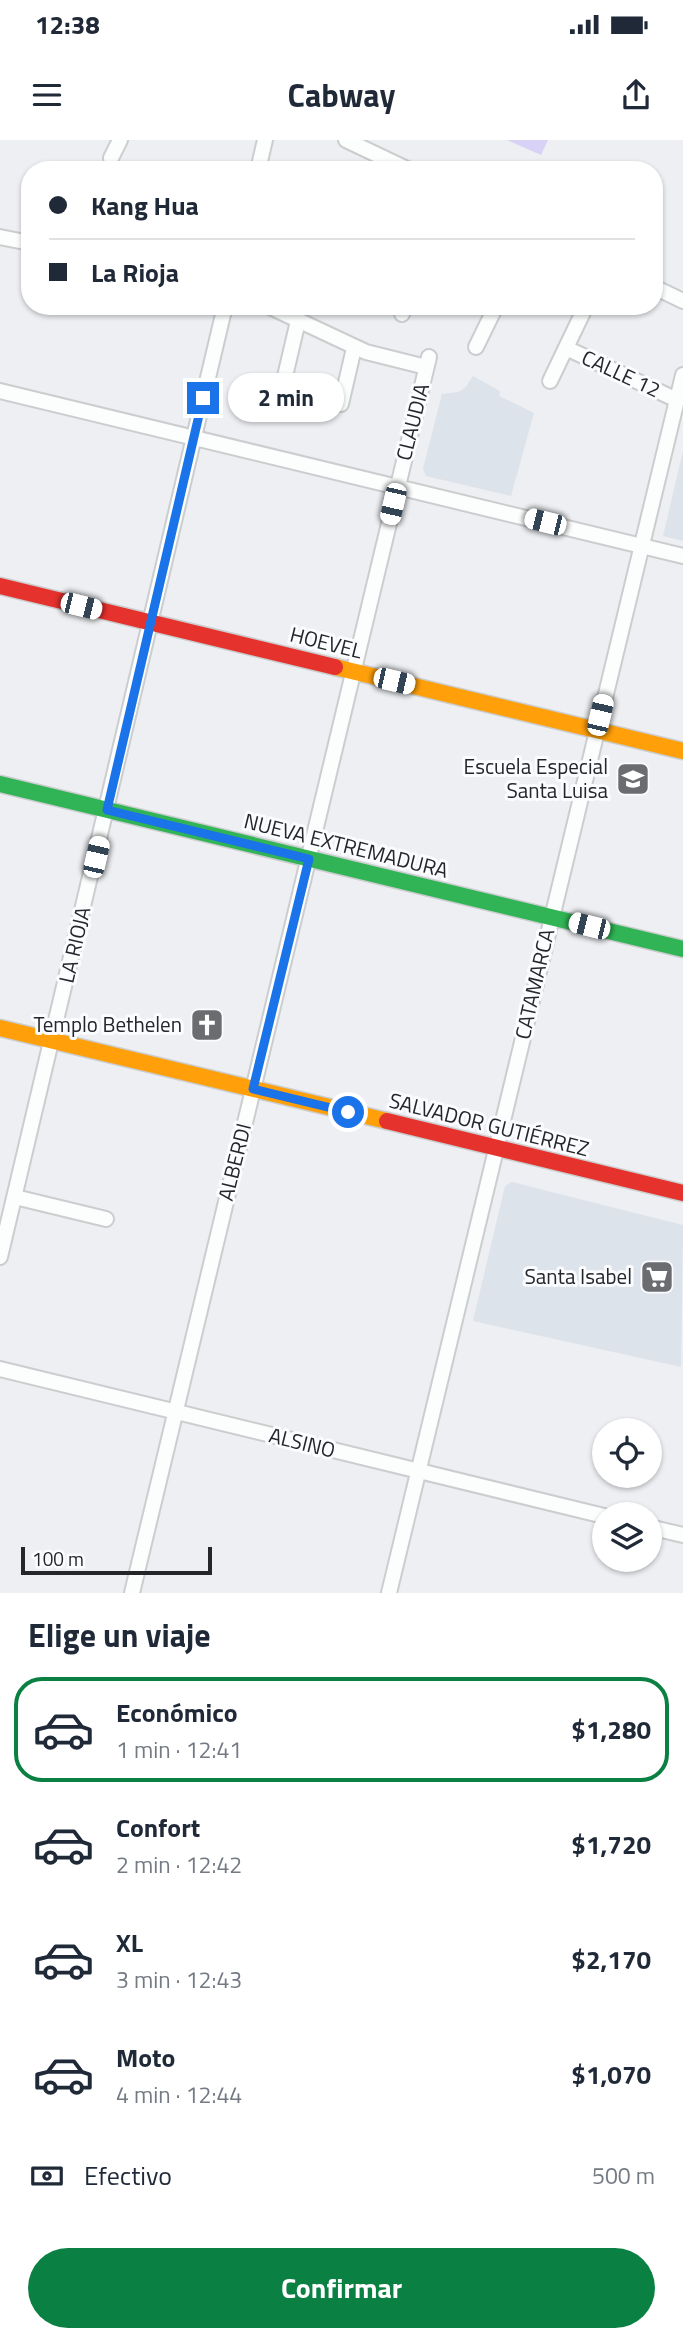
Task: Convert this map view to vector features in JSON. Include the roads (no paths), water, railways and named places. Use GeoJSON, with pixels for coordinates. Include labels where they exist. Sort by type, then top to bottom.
{"type":"FeatureCollection","features":[{"type":"Feature","properties":{"kind":"street"},"geometry":{"type":"LineString","coordinates":[[111,158],[120,140]]}},
{"type":"Feature","properties":{"kind":"street"},"geometry":{"type":"LineString","coordinates":[[260,161],[265,140]]}},
{"type":"Feature","properties":{"kind":"street"},"geometry":{"type":"LineString","coordinates":[[352,141],[378,161]]}},
{"type":"Feature","properties":{"kind":"street"},"geometry":{"type":"LineString","coordinates":[[0,237],[21,241]]}},
{"type":"Feature","properties":{"kind":"street"},"geometry":{"type":"LineString","coordinates":[[663,291],[683,301]]}},
{"type":"Feature","properties":{"kind":"street","name":"LA RIOJA"},"geometry":{"type":"LineString","coordinates":[[0,1257],[223,315]]}},
{"type":"Feature","properties":{"kind":"street"},"geometry":{"type":"LineString","coordinates":[[286,315],[354,348],[341,404]]}},
{"type":"Feature","properties":{"kind":"street"},"geometry":{"type":"LineString","coordinates":[[476,347],[492,315]]}},
{"type":"Feature","properties":{"kind":"street"},"geometry":{"type":"LineString","coordinates":[[550,380],[582,315]]}},
{"type":"Feature","properties":{"kind":"street"},"geometry":{"type":"LineString","coordinates":[[282,388],[298,321]]}},
{"type":"Feature","properties":{"kind":"street","name":"CLAUDIA"},"geometry":{"type":"LineString","coordinates":[[354,348],[428,362],[397,487]]}},
{"type":"Feature","properties":{"kind":"street","name":"CALLE 12"},"geometry":{"type":"LineString","coordinates":[[566,348],[677,400]]}},
{"type":"Feature","properties":{"kind":"street","name":"CATAMARCA"},"geometry":{"type":"LineString","coordinates":[[389,1593],[683,375]]}},
{"type":"Feature","properties":{"kind":"street"},"geometry":{"type":"LineString","coordinates":[[0,391],[683,556]]}},
{"type":"Feature","properties":{"kind":"street","name":"ALBERDI"},"geometry":{"type":"LineString","coordinates":[[132,1593],[397,487]]}},
{"type":"Feature","properties":{"kind":"street","name":"HOEVEL"},"geometry":{"type":"LineString","coordinates":[[0,586],[683,751]]}},
{"type":"Feature","properties":{"kind":"street","name":"NUEVA EXTREMADURA"},"geometry":{"type":"LineString","coordinates":[[0,784],[683,949]]}},
{"type":"Feature","properties":{"kind":"street","name":"SALVADOR GUTIÉRREZ"},"geometry":{"type":"LineString","coordinates":[[0,1028],[683,1193]]}},
{"type":"Feature","properties":{"kind":"street"},"geometry":{"type":"LineString","coordinates":[[15,1197],[106,1219]]}},
{"type":"Feature","properties":{"kind":"street","name":"ALSINO"},"geometry":{"type":"LineString","coordinates":[[0,1369],[592,1513]]}},
{"type":"Feature","properties":{"kind":"street"},"geometry":{"type":"LineString","coordinates":[[662,1530],[683,1535]]}},
{"type":"Feature","properties":{"kind":"place","name":"Escuela Especial Santa Luisa"},"geometry":{"type":"Point","coordinates":[633,779]}},
{"type":"Feature","properties":{"kind":"place","name":"Templo Bethelen"},"geometry":{"type":"Point","coordinates":[207,1025]}},
{"type":"Feature","properties":{"kind":"place","name":"Santa Isabel"},"geometry":{"type":"Point","coordinates":[657,1277]}}]}
